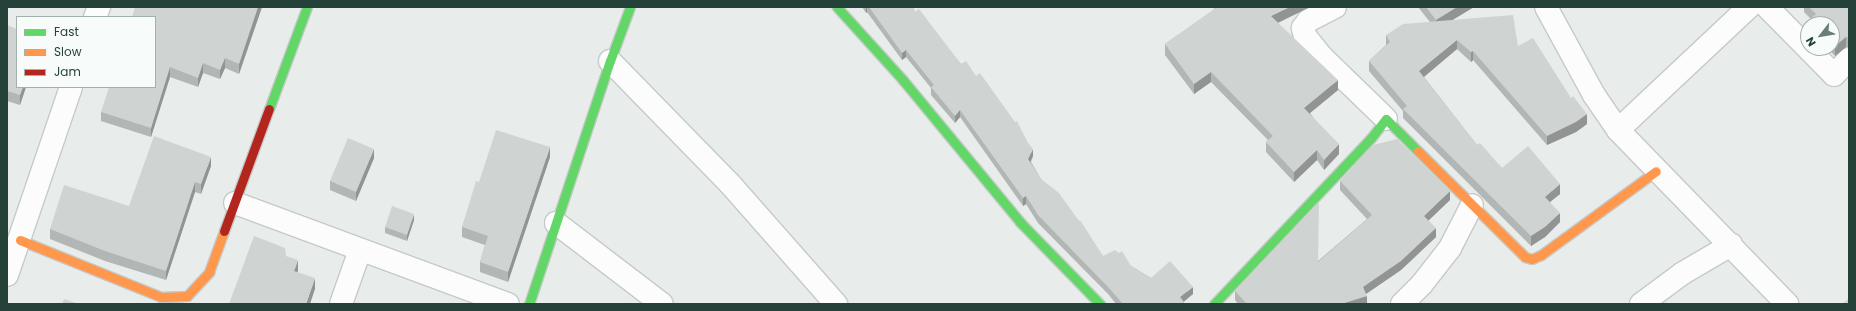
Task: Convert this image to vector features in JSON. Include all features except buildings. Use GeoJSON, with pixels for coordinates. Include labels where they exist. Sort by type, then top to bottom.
{"type":"FeatureCollection","features":[{"type":"Feature","properties":{"kind":"street"},"geometry":{"type":"LineString","coordinates":[[20,240],[161,297],[187,296],[209,272],[307,7]]}},
{"type":"Feature","properties":{"kind":"street"},"geometry":{"type":"LineString","coordinates":[[528,304],[610,61],[630,7]]}},
{"type":"Feature","properties":{"kind":"street"},"geometry":{"type":"LineString","coordinates":[[837,7],[903,80],[1020,222],[1100,304]]}},
{"type":"Feature","properties":{"kind":"street"},"geometry":{"type":"LineString","coordinates":[[1335,7],[1308,21],[1303,28],[1306,36],[1322,57],[1525,257],[1532,259],[1541,255],[1656,171]]}},
{"type":"Feature","properties":{"kind":"street"},"geometry":{"type":"LineString","coordinates":[[1546,7],[1594,95],[1618,130],[1656,171],[1731,245],[1787,304]]}},
{"type":"Feature","properties":{"kind":"street"},"geometry":{"type":"LineString","coordinates":[[1767,7],[1834,75],[1849,59]]}},
{"type":"Feature","properties":{"kind":"street"},"geometry":{"type":"LineString","coordinates":[[1618,130],[1743,9]]}},
{"type":"Feature","properties":{"kind":"street"},"geometry":{"type":"LineString","coordinates":[[610,61],[731,185],[836,304]]}},
{"type":"Feature","properties":{"kind":"street"},"geometry":{"type":"LineString","coordinates":[[7,275],[72,88]]}},
{"type":"Feature","properties":{"kind":"street"},"geometry":{"type":"LineString","coordinates":[[1214,304],[1371,138],[1386,119]]}},
{"type":"Feature","properties":{"kind":"street"},"geometry":{"type":"LineString","coordinates":[[235,203],[508,304]]}},
{"type":"Feature","properties":{"kind":"street"},"geometry":{"type":"LineString","coordinates":[[1402,304],[1422,284],[1450,248],[1472,205]]}},
{"type":"Feature","properties":{"kind":"street"},"geometry":{"type":"LineString","coordinates":[[556,223],[652,301]]}},
{"type":"Feature","properties":{"kind":"street"},"geometry":{"type":"LineString","coordinates":[[1641,304],[1684,273],[1731,245]]}},
{"type":"Feature","properties":{"kind":"street"},"geometry":{"type":"LineString","coordinates":[[341,304],[360,250]]}},
{"type":"Feature","properties":{"kind":"traffic: fast"},"geometry":{"type":"LineString","coordinates":[[269,109],[307,7]]}},
{"type":"Feature","properties":{"kind":"traffic: fast"},"geometry":{"type":"LineString","coordinates":[[529,304],[610,61],[630,7]]}},
{"type":"Feature","properties":{"kind":"traffic: fast"},"geometry":{"type":"LineString","coordinates":[[837,7],[903,80],[1020,222],[1100,304]]}},
{"type":"Feature","properties":{"kind":"traffic: fast"},"geometry":{"type":"LineString","coordinates":[[1214,304],[1371,138],[1386,119],[1418,151]]}},
{"type":"Feature","properties":{"kind":"traffic: slow"},"geometry":{"type":"LineString","coordinates":[[1418,151],[1525,257],[1532,259],[1541,255],[1656,171]]}},
{"type":"Feature","properties":{"kind":"traffic: slow"},"geometry":{"type":"LineString","coordinates":[[20,240],[161,297],[187,296],[209,272],[224,231]]}},
{"type":"Feature","properties":{"kind":"traffic: jam"},"geometry":{"type":"LineString","coordinates":[[224,231],[269,109]]}}]}
